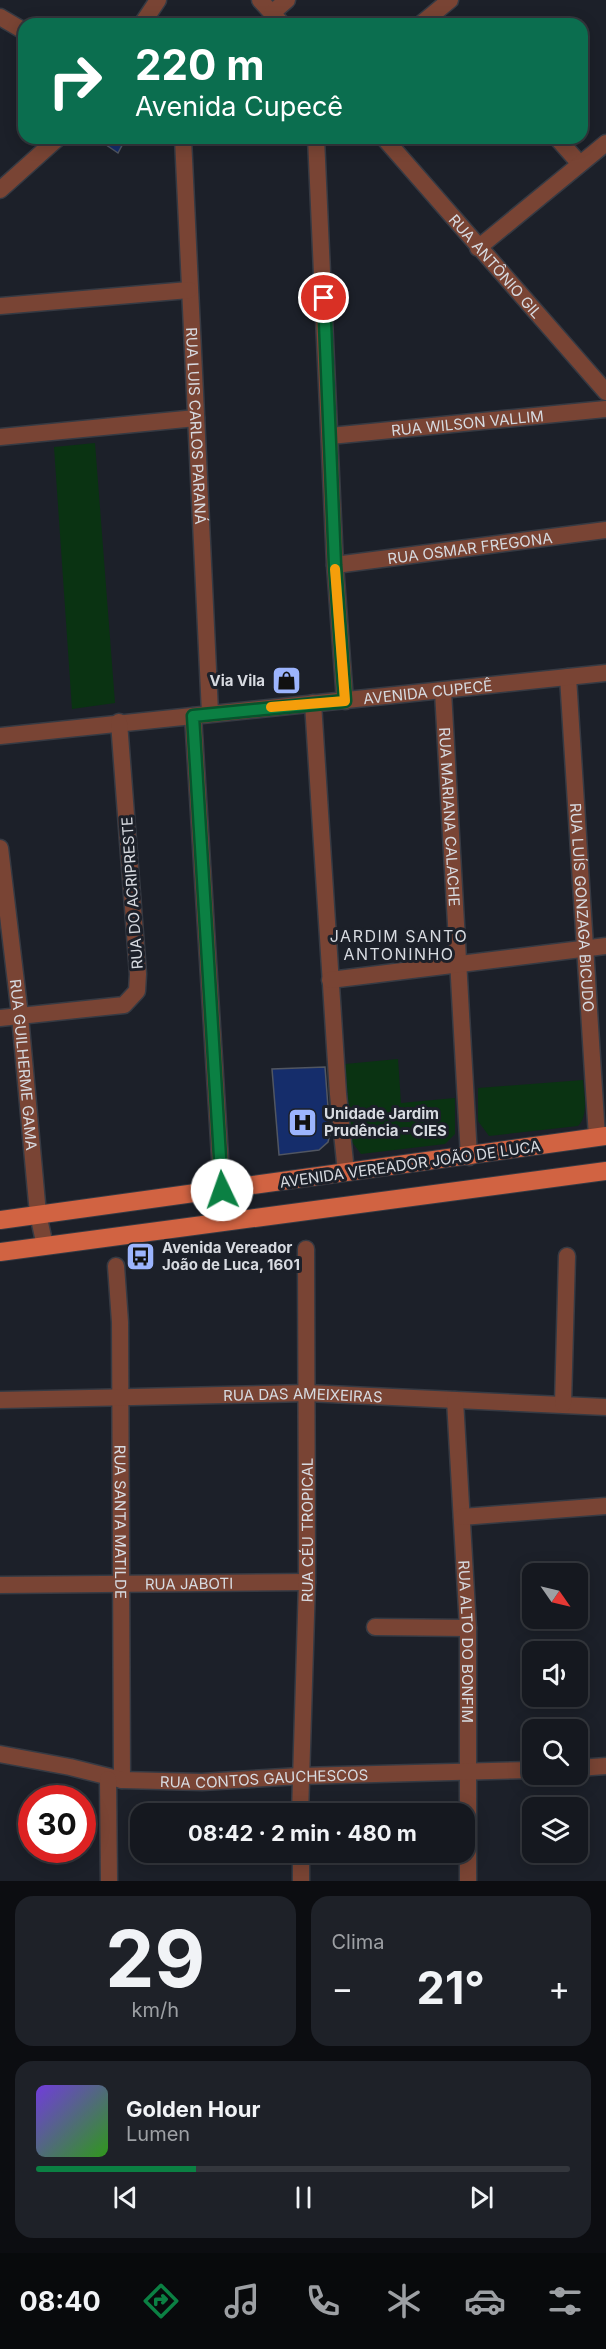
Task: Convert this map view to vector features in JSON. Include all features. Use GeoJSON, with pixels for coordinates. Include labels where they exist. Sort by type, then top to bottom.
{"type":"FeatureCollection","features":[{"type":"Feature","properties":{"kind":"main road","name":"AVENIDA VEREADOR JOÃO DE LUCA"},"geometry":{"type":"LineString","coordinates":[[0,1220],[601,1137]]}},
{"type":"Feature","properties":{"kind":"main road"},"geometry":{"type":"LineString","coordinates":[[0,1252],[606,1171]]}},
{"type":"Feature","properties":{"kind":"street"},"geometry":{"type":"LineString","coordinates":[[146,18],[158,0]]}},
{"type":"Feature","properties":{"kind":"street"},"geometry":{"type":"LineString","coordinates":[[260,0],[277,18],[287,0]]}},
{"type":"Feature","properties":{"kind":"street"},"geometry":{"type":"LineString","coordinates":[[428,18],[450,0]]}},
{"type":"Feature","properties":{"kind":"street"},"geometry":{"type":"LineString","coordinates":[[0,17],[18,28]]}},
{"type":"Feature","properties":{"kind":"street"},"geometry":{"type":"LineString","coordinates":[[478,248],[606,143]]}},
{"type":"Feature","properties":{"kind":"street"},"geometry":{"type":"LineString","coordinates":[[0,190],[51,144]]}},
{"type":"Feature","properties":{"kind":"street","name":"RUA LUIS CARLOS PARANÁ"},"geometry":{"type":"LineString","coordinates":[[183,144],[210,713]]}},
{"type":"Feature","properties":{"kind":"street"},"geometry":{"type":"LineString","coordinates":[[316,144],[335,565],[345,701]]}},
{"type":"Feature","properties":{"kind":"street","name":"RUA ANTÔNIO GIL"},"geometry":{"type":"LineString","coordinates":[[389,144],[606,392]]}},
{"type":"Feature","properties":{"kind":"street"},"geometry":{"type":"LineString","coordinates":[[562,144],[580,164]]}},
{"type":"Feature","properties":{"kind":"street"},"geometry":{"type":"LineString","coordinates":[[0,306],[189,290]]}},
{"type":"Feature","properties":{"kind":"street","name":"RUA WILSON VALLIM"},"geometry":{"type":"LineString","coordinates":[[330,436],[606,409]]}},
{"type":"Feature","properties":{"kind":"street"},"geometry":{"type":"LineString","coordinates":[[0,437],[196,418]]}},
{"type":"Feature","properties":{"kind":"street","name":"RUA OSMAR FREGONA"},"geometry":{"type":"LineString","coordinates":[[335,565],[606,530]]}},
{"type":"Feature","properties":{"kind":"street","name":"AVENIDA CUPECÊ"},"geometry":{"type":"LineString","coordinates":[[0,736],[606,673]]}},
{"type":"Feature","properties":{"kind":"street","name":"RUA LUÍS GONZAGA BICUDO"},"geometry":{"type":"LineString","coordinates":[[568,677],[584,947],[601,1137]]}},
{"type":"Feature","properties":{"kind":"street","name":"RUA MARIANA CALACHE"},"geometry":{"type":"LineString","coordinates":[[444,691],[469,1157]]}},
{"type":"Feature","properties":{"kind":"street"},"geometry":{"type":"LineString","coordinates":[[313,704],[330,980],[346,1172]]}},
{"type":"Feature","properties":{"kind":"street"},"geometry":{"type":"LineString","coordinates":[[193,716],[222,1190]]}},
{"type":"Feature","properties":{"kind":"street","name":"RUA DO ACRIPRESTE"},"geometry":{"type":"LineString","coordinates":[[0,1018],[124,1005],[137,991],[138,974],[119,722]]}},
{"type":"Feature","properties":{"kind":"street","name":"RUA GUILHERME GAMA"},"geometry":{"type":"LineString","coordinates":[[0,848],[20,1016],[38,1214],[45,1246]]}},
{"type":"Feature","properties":{"kind":"street"},"geometry":{"type":"LineString","coordinates":[[330,980],[458,962],[606,946]]}},
{"type":"Feature","properties":{"kind":"street","name":"RUA CÉU TROPICAL"},"geometry":{"type":"LineString","coordinates":[[300,1803],[308,1582],[306,1249]]}},
{"type":"Feature","properties":{"kind":"street"},"geometry":{"type":"LineString","coordinates":[[563,1404],[567,1256]]}},
{"type":"Feature","properties":{"kind":"street","name":"RUA SANTA MATILDE"},"geometry":{"type":"LineString","coordinates":[[109,1881],[122,1584],[121,1398],[116,1266]]}},
{"type":"Feature","properties":{"kind":"street","name":"RUA DAS AMEIXEIRAS"},"geometry":{"type":"LineString","coordinates":[[0,1400],[307,1393],[606,1407]]}},
{"type":"Feature","properties":{"kind":"street","name":"RUA ALTO DO BONFIM"},"geometry":{"type":"LineString","coordinates":[[455,1400],[468,1628],[468,1881]]}},
{"type":"Feature","properties":{"kind":"street"},"geometry":{"type":"LineString","coordinates":[[462,1517],[606,1506]]}},
{"type":"Feature","properties":{"kind":"street","name":"RUA JABOTI"},"geometry":{"type":"LineString","coordinates":[[0,1585],[308,1582]]}},
{"type":"Feature","properties":{"kind":"street"},"geometry":{"type":"LineString","coordinates":[[375,1627],[468,1628]]}},
{"type":"Feature","properties":{"kind":"street","name":"RUA CONTOS GAUCHESCOS"},"geometry":{"type":"LineString","coordinates":[[0,1754],[70,1767],[115,1780],[202,1782],[300,1776],[468,1774],[522,1771]]}},
{"type":"Feature","properties":{"kind":"street"},"geometry":{"type":"LineString","coordinates":[[588,1767],[606,1766]]}},
{"type":"Feature","properties":{"kind":"street"},"geometry":{"type":"LineString","coordinates":[[301,1863],[302,1881]]}},
{"type":"Feature","properties":{"kind":"green space"},"geometry":{"type":"Polygon","coordinates":[[[95,443],[115,703],[72,709],[54,447],[95,443]]]}},
{"type":"Feature","properties":{"kind":"green space"},"geometry":{"type":"Polygon","coordinates":[[[398,1059],[401,1103],[455,1098],[455,1134],[445,1144],[361,1154],[352,1142],[345,1064],[398,1059]]]}},
{"type":"Feature","properties":{"kind":"green space"},"geometry":{"type":"Polygon","coordinates":[[[583,1080],[585,1110],[578,1126],[489,1136],[478,1121],[478,1088],[583,1080]]]}},
{"type":"Feature","properties":{"kind":"building"},"geometry":{"type":"Polygon","coordinates":[[[105,144],[123,144],[118,153],[105,144]]]}},
{"type":"Feature","properties":{"kind":"building","name":"Unidade Jardim Prudência - CIES"},"geometry":{"type":"Polygon","coordinates":[[[325,1067],[330,1134],[328,1142],[319,1150],[279,1155],[272,1069],[325,1067]]]}},
{"type":"Feature","properties":{"kind":"slow traffic"},"geometry":{"type":"LineString","coordinates":[[271,707],[345,701],[335,569]]}},
{"type":"Feature","properties":{"kind":"place","name":"Via Vila"},"geometry":{"type":"Point","coordinates":[286,680]}},
{"type":"Feature","properties":{"kind":"place","name":"Unidade Jardim Prudência - CIES"},"geometry":{"type":"Point","coordinates":[303,1122]}},
{"type":"Feature","properties":{"kind":"place","name":"Avenida Vereador João de Luca, 1601"},"geometry":{"type":"Point","coordinates":[141,1256]}},
{"type":"Feature","properties":{"kind":"district","name":"JARDIM SANTO ANTONINHO"},"geometry":{"type":"Point","coordinates":[399,945]}},
{"type":"Feature","properties":{"kind":"route"},"geometry":{"type":"LineString","coordinates":[[222,1190],[193,716],[284,705],[345,701],[335,565],[324,298]]}}]}
